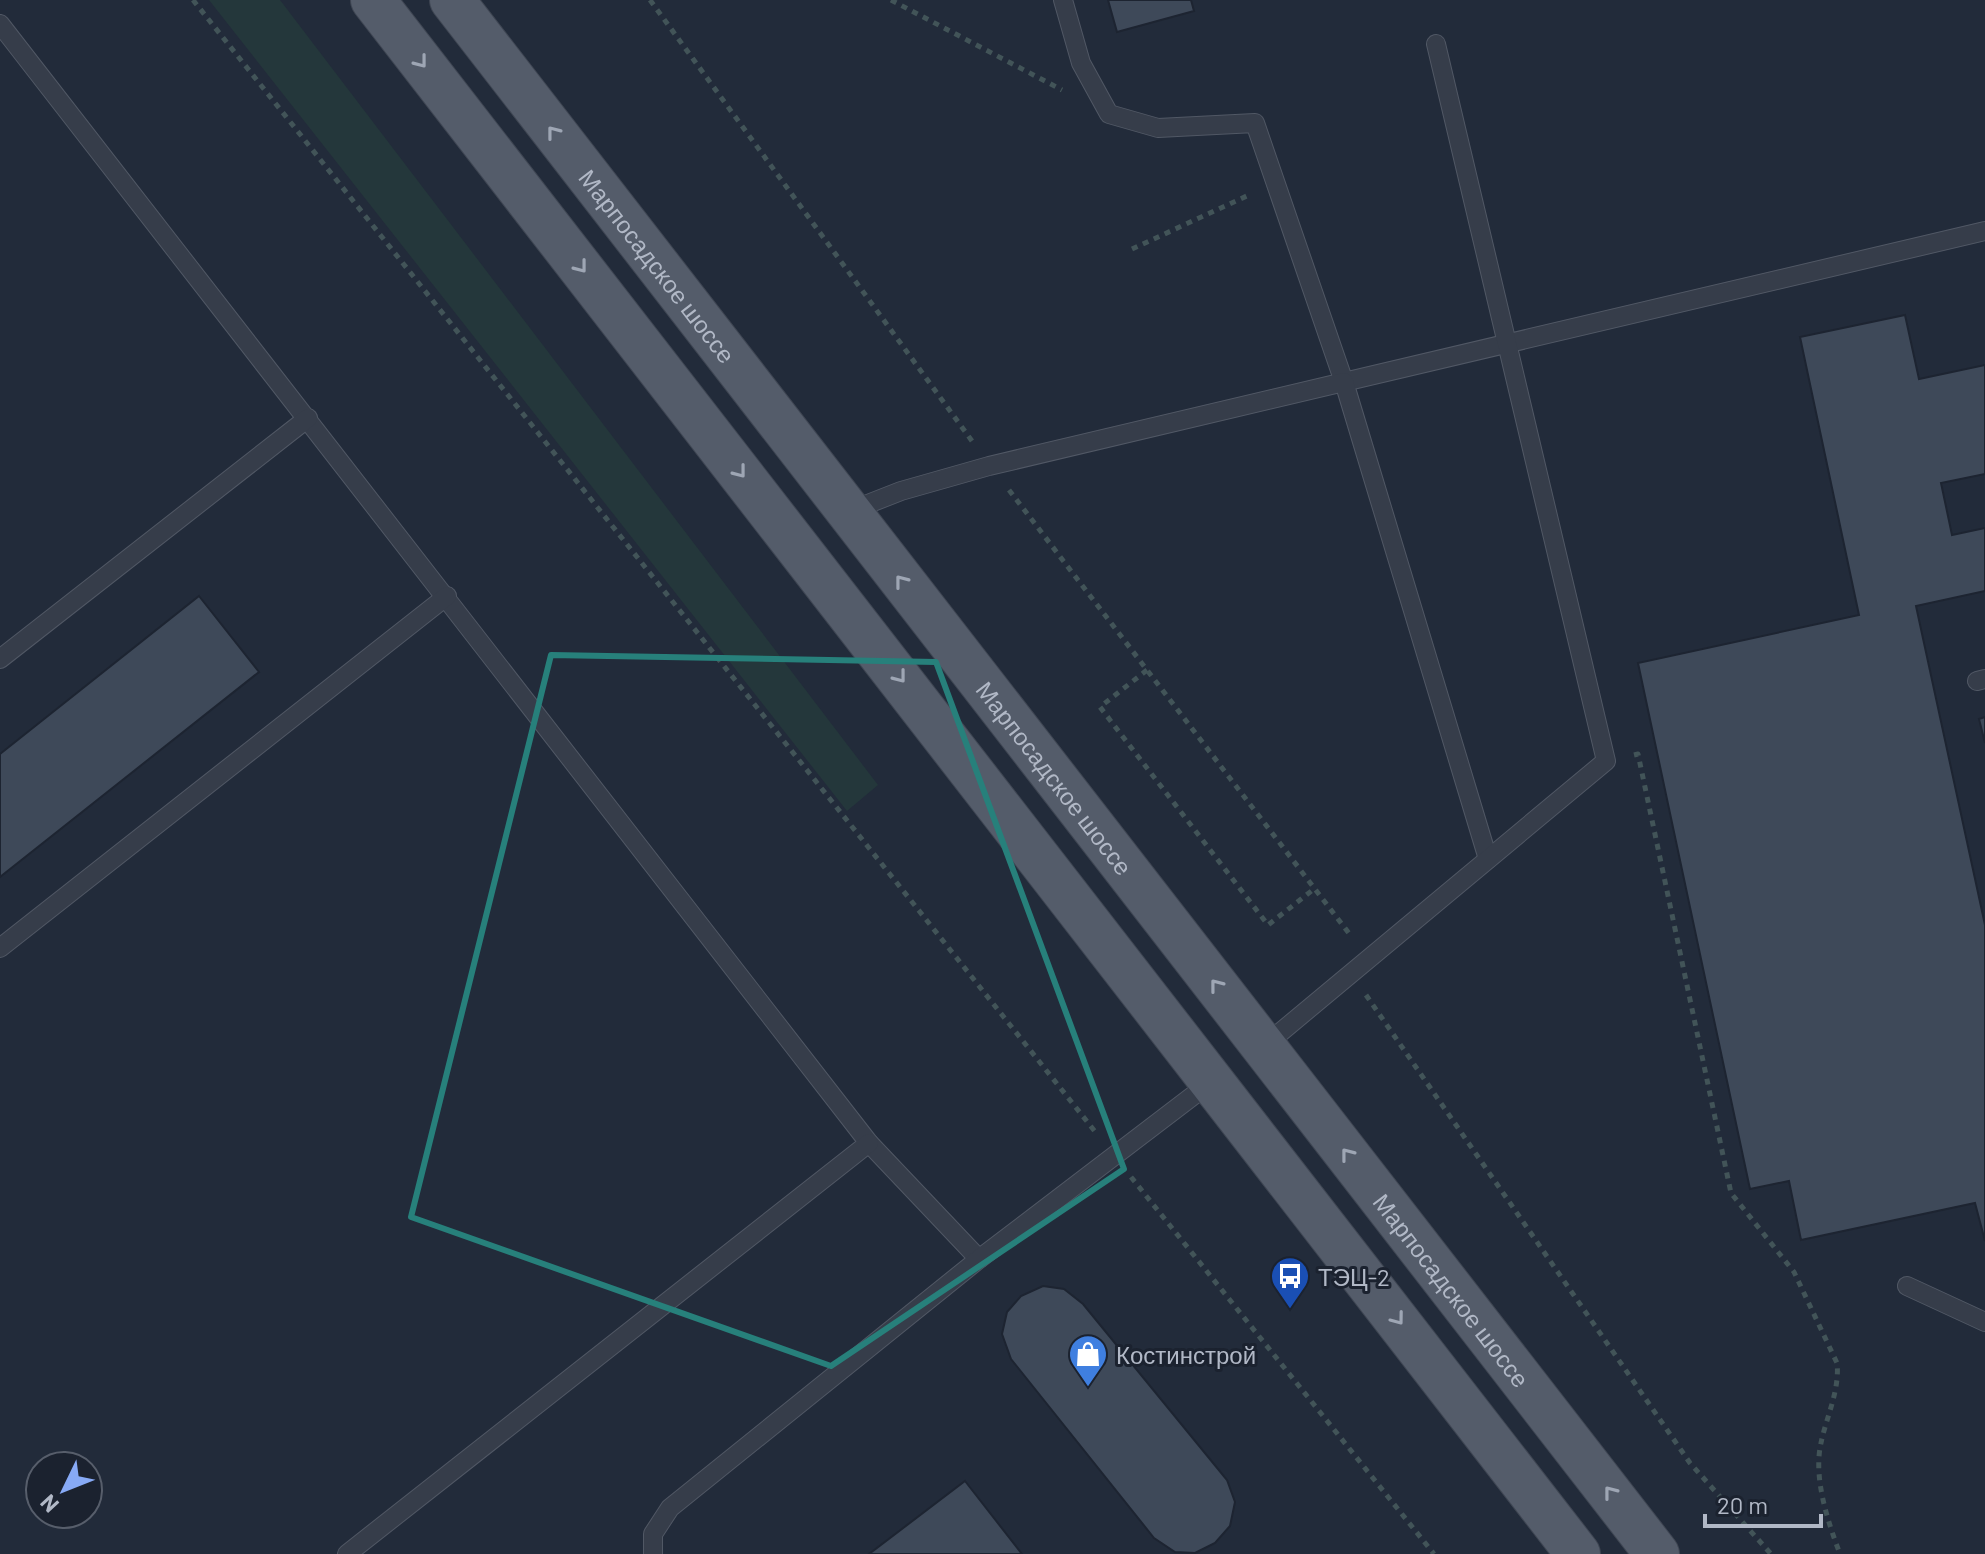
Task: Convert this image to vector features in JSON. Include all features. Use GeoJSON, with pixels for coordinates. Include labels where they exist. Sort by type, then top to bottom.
{"type":"FeatureCollection","features":[{"type":"Feature","properties":{"kind":"main road"},"geometry":{"type":"LineString","coordinates":[[373,0],[1214,1080],[1578,1554]]}},
{"type":"Feature","properties":{"kind":"main road","name":"Марпосадское шоссе"},"geometry":{"type":"LineString","coordinates":[[452,0],[1657,1554]]}},
{"type":"Feature","properties":{"kind":"lane"},"geometry":{"type":"LineString","coordinates":[[1063,0],[1081,63],[1109,114],[1158,128],[1255,123],[1344,382],[1488,859]]}},
{"type":"Feature","properties":{"kind":"lane"},"geometry":{"type":"LineString","coordinates":[[0,24],[869,1143],[979,1259]]}},
{"type":"Feature","properties":{"kind":"lane"},"geometry":{"type":"LineString","coordinates":[[1264,1046],[1606,761],[1436,44]]}},
{"type":"Feature","properties":{"kind":"lane"},"geometry":{"type":"LineString","coordinates":[[847,512],[901,491],[989,466],[1985,231]]}},
{"type":"Feature","properties":{"kind":"lane"},"geometry":{"type":"LineString","coordinates":[[0,659],[308,418]]}},
{"type":"Feature","properties":{"kind":"lane"},"geometry":{"type":"LineString","coordinates":[[0,948],[447,596]]}},
{"type":"Feature","properties":{"kind":"lane"},"geometry":{"type":"LineString","coordinates":[[653,1554],[653,1534],[670,1508],[979,1259],[1214,1080]]}},
{"type":"Feature","properties":{"kind":"lane"},"geometry":{"type":"LineString","coordinates":[[347,1554],[869,1143]]}},
{"type":"Feature","properties":{"kind":"lane"},"geometry":{"type":"LineString","coordinates":[[1907,1286],[1985,1322]]}},
{"type":"Feature","properties":{"kind":"path"},"geometry":{"type":"LineString","coordinates":[[193,0],[1102,1141]]}},
{"type":"Feature","properties":{"kind":"path"},"geometry":{"type":"LineString","coordinates":[[650,0],[970,439]]}},
{"type":"Feature","properties":{"kind":"path"},"geometry":{"type":"LineString","coordinates":[[891,0],[1109,114]]}},
{"type":"Feature","properties":{"kind":"path"},"geometry":{"type":"LineString","coordinates":[[1132,249],[1276,182]]}},
{"type":"Feature","properties":{"kind":"path"},"geometry":{"type":"LineString","coordinates":[[1005,485],[1358,945]]}},
{"type":"Feature","properties":{"kind":"path"},"geometry":{"type":"LineString","coordinates":[[1147,670],[1100,707],[1268,925],[1314,889]]}},
{"type":"Feature","properties":{"kind":"path"},"geometry":{"type":"LineString","coordinates":[[1606,761],[1638,754],[1731,1193],[1787,1260],[1837,1363],[1837,1379],[1819,1451],[1826,1515],[1840,1554]]}},
{"type":"Feature","properties":{"kind":"path"},"geometry":{"type":"LineString","coordinates":[[1364,993],[1690,1463],[1771,1554]]}},
{"type":"Feature","properties":{"kind":"path"},"geometry":{"type":"LineString","coordinates":[[1125,1168],[1434,1554]]}},
{"type":"Feature","properties":{"kind":"highlighted area"},"geometry":{"type":"Polygon","coordinates":[[[551,655],[936,662],[1124,1169],[831,1366],[411,1217],[551,655]]]}},
{"type":"Feature","properties":{"kind":"green space"},"geometry":{"type":"Polygon","coordinates":[[[209,0],[280,0],[878,785],[847,811],[209,0]]]}},
{"type":"Feature","properties":{"kind":"building"},"geometry":{"type":"Polygon","coordinates":[[[1108,0],[1191,0],[1194,11],[1117,32],[1108,0]]]}},
{"type":"Feature","properties":{"kind":"building"},"geometry":{"type":"Polygon","coordinates":[[[1905,315],[1919,379],[1985,365],[1985,474],[1941,483],[1952,535],[1985,528],[1985,591],[1916,606],[1985,925],[1985,1241],[1975,1203],[1801,1240],[1789,1181],[1750,1189],[1638,663],[1859,615],[1800,337],[1905,315]]]}},
{"type":"Feature","properties":{"kind":"building"},"geometry":{"type":"Polygon","coordinates":[[[199,596],[259,672],[0,877],[0,754],[199,596]]]}},
{"type":"Feature","properties":{"kind":"building"},"geometry":{"type":"Polygon","coordinates":[[[1985,717],[1985,743],[1979,719],[1985,717]]]}},
{"type":"Feature","properties":{"kind":"building"},"geometry":{"type":"Polygon","coordinates":[[[1043,1286],[1064,1289],[1083,1304],[1227,1480],[1235,1502],[1230,1526],[1215,1543],[1195,1553],[1175,1552],[1154,1538],[1011,1359],[1002,1334],[1007,1312],[1021,1296],[1043,1286]]]}},
{"type":"Feature","properties":{"kind":"building"},"geometry":{"type":"Polygon","coordinates":[[[965,1481],[1022,1554],[869,1554],[965,1481]]]}},
{"type":"Feature","properties":{"kind":"place","name":"ТЭЦ-2"},"geometry":{"type":"Point","coordinates":[1290,1310]}},
{"type":"Feature","properties":{"kind":"place","name":"Костинстрой"},"geometry":{"type":"Point","coordinates":[1088,1388]}}]}
